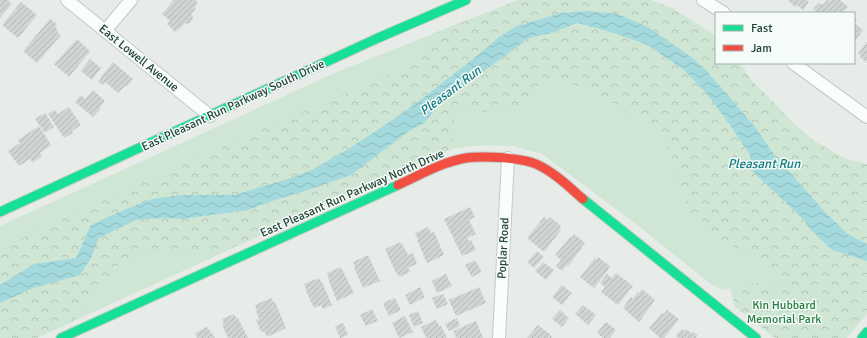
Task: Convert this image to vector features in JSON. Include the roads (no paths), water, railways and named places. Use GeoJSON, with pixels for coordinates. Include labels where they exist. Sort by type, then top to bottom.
{"type":"FeatureCollection","features":[{"type":"Feature","properties":{"kind":"main road","name":"East Pleasant Run Parkway South Drive"},"geometry":{"type":"LineString","coordinates":[[1,211],[378,38],[466,0]]}},
{"type":"Feature","properties":{"kind":"main road","name":"East Pleasant Run Parkway North Drive"},"geometry":{"type":"LineString","coordinates":[[61,338],[445,164],[469,157],[480,157],[522,160],[541,166],[558,178],[756,338]]}},
{"type":"Feature","properties":{"kind":"main road"},"geometry":{"type":"LineString","coordinates":[[862,338],[867,332]]}},
{"type":"Feature","properties":{"kind":"street","name":"East Lowell Avenue"},"geometry":{"type":"LineString","coordinates":[[67,0],[210,116]]}},
{"type":"Feature","properties":{"kind":"street"},"geometry":{"type":"LineString","coordinates":[[105,31],[131,0]]}},
{"type":"Feature","properties":{"kind":"street"},"geometry":{"type":"LineString","coordinates":[[703,0],[722,12]]}},
{"type":"Feature","properties":{"kind":"street"},"geometry":{"type":"LineString","coordinates":[[794,64],[867,117]]}},
{"type":"Feature","properties":{"kind":"street","name":"Poplar Road"},"geometry":{"type":"LineString","coordinates":[[499,338],[508,158]]}},
{"type":"Feature","properties":{"kind":"water","name":"Pleasant Run"},"geometry":{"type":"Polygon","coordinates":[[[587,11],[618,14],[648,27],[691,57],[706,70],[755,127],[773,153],[824,211],[849,235],[867,244],[867,261],[832,250],[811,230],[803,219],[751,170],[750,155],[730,125],[707,94],[684,70],[648,45],[614,33],[578,23],[551,33],[529,38],[441,103],[423,124],[409,131],[351,175],[248,210],[182,219],[164,218],[136,220],[99,238],[91,258],[80,275],[33,288],[0,303],[0,285],[34,264],[76,258],[91,225],[152,199],[183,195],[234,195],[288,179],[312,170],[350,148],[403,113],[499,37],[517,26],[561,13],[587,11]]]}},
{"type":"Feature","properties":{"kind":"park label","name":"Kin Hubbard Memorial Park"},"geometry":{"type":"Point","coordinates":[784,312]}}]}
